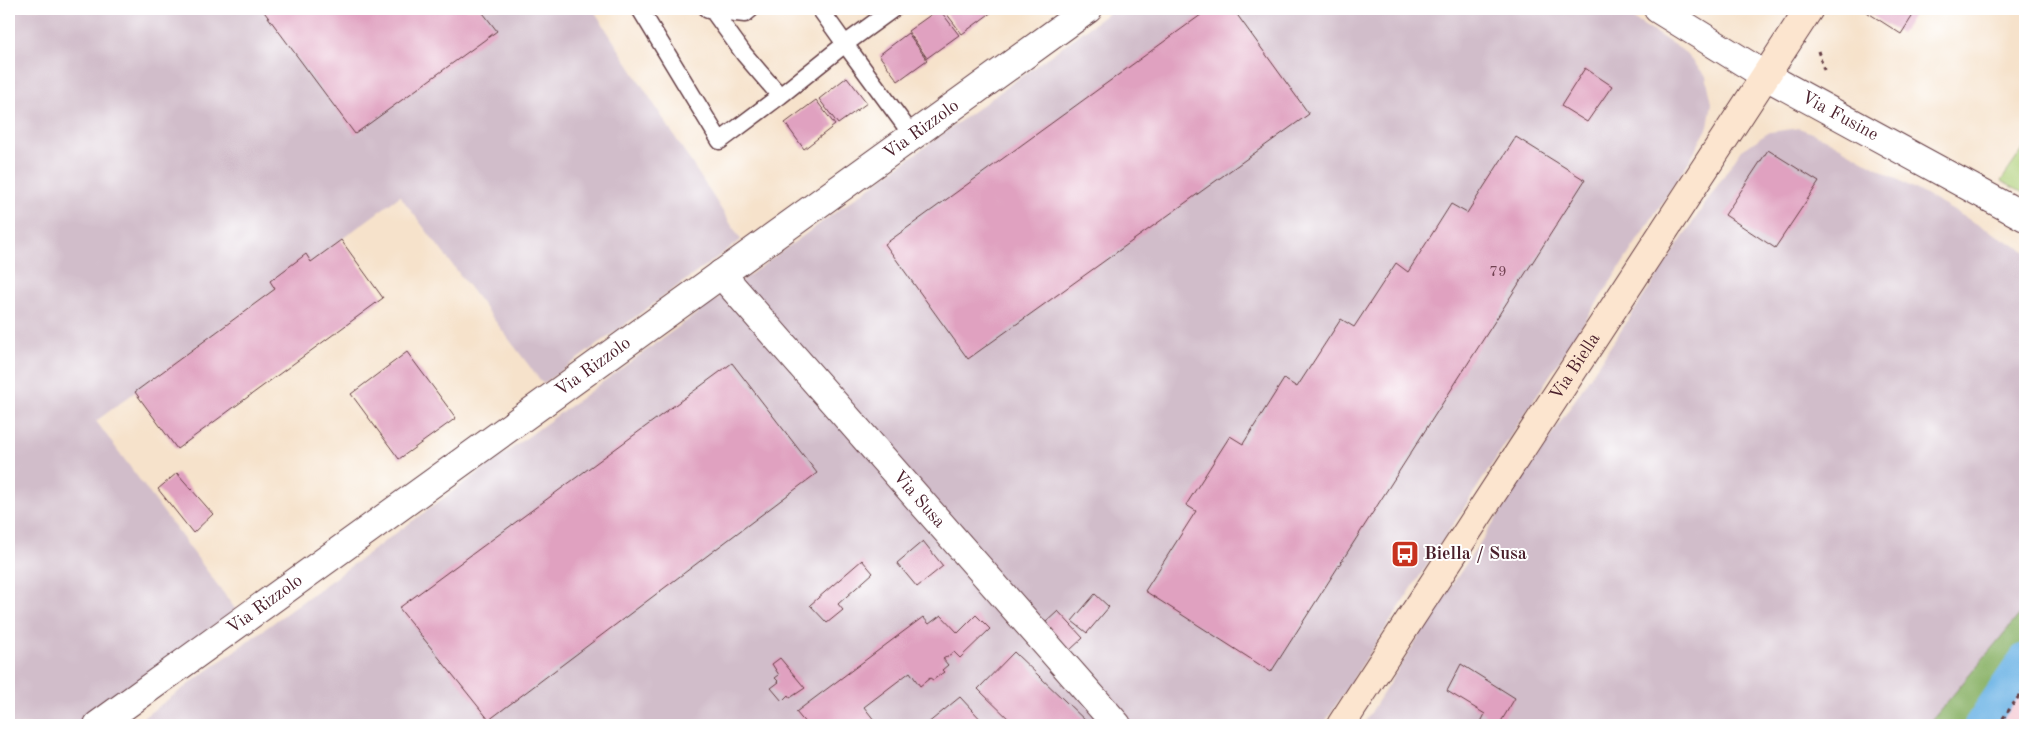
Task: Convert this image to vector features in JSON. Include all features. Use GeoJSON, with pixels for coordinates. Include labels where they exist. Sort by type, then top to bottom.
{"type":"FeatureCollection","features":[{"type":"Feature","properties":{"kind":"main road","name":"Via Biella"},"geometry":{"type":"LineString","coordinates":[[1341,725],[1809,9]]}},
{"type":"Feature","properties":{"kind":"street","name":"Via Rizzolo"},"geometry":{"type":"LineString","coordinates":[[98,725],[1088,9]]}},
{"type":"Feature","properties":{"kind":"street","name":"Via Fusine"},"geometry":{"type":"LineString","coordinates":[[1658,9],[1766,76],[2025,217]]}},
{"type":"Feature","properties":{"kind":"street","name":"Via Susa"},"geometry":{"type":"LineString","coordinates":[[721,274],[1117,725]]}},
{"type":"Feature","properties":{"kind":"lane"},"geometry":{"type":"LineString","coordinates":[[640,9],[720,140],[893,9]]}},
{"type":"Feature","properties":{"kind":"lane"},"geometry":{"type":"LineString","coordinates":[[710,10],[745,14],[751,9]]}},
{"type":"Feature","properties":{"kind":"lane"},"geometry":{"type":"LineString","coordinates":[[820,9],[912,135]]}},
{"type":"Feature","properties":{"kind":"lane"},"geometry":{"type":"LineString","coordinates":[[710,10],[780,96]]}},
{"type":"Feature","properties":{"kind":"path"},"geometry":{"type":"LineString","coordinates":[[1818,45],[1821,63],[1827,77]]}},
{"type":"Feature","properties":{"kind":"path"},"geometry":{"type":"LineString","coordinates":[[1998,725],[2025,688]]}},
{"type":"Feature","properties":{"kind":"shaded area"},"geometry":{"type":"Polygon","coordinates":[[[9,9],[593,9],[741,240],[543,384],[400,196],[96,421],[236,610],[78,725],[9,725],[9,9]]]}},
{"type":"Feature","properties":{"kind":"shaded area"},"geometry":{"type":"Polygon","coordinates":[[[1114,9],[1618,9],[1682,50],[1706,76],[1712,103],[1708,127],[1689,161],[1323,725],[133,725],[1114,9]]]}},
{"type":"Feature","properties":{"kind":"shaded area"},"geometry":{"type":"Polygon","coordinates":[[[1799,128],[1824,138],[2025,251],[2025,608],[1928,725],[1363,725],[1440,603],[1741,150],[1770,132],[1799,128]]]}},
{"type":"Feature","properties":{"kind":"shaded area"},"geometry":{"type":"Polygon","coordinates":[[[2025,675],[2025,725],[1988,725],[2025,675]]]}},
{"type":"Feature","properties":{"kind":"green space"},"geometry":{"type":"Polygon","coordinates":[[[2025,146],[2025,194],[2001,181],[2025,146]]]}},
{"type":"Feature","properties":{"kind":"green space"},"geometry":{"type":"Polygon","coordinates":[[[2025,608],[2025,675],[1988,725],[1928,725],[2025,608]]]}},
{"type":"Feature","properties":{"kind":"building"},"geometry":{"type":"Polygon","coordinates":[[[262,9],[480,9],[497,31],[355,134],[262,9]]]}},
{"type":"Feature","properties":{"kind":"building"},"geometry":{"type":"Polygon","coordinates":[[[939,9],[959,35],[927,58],[908,31],[939,9]]]}},
{"type":"Feature","properties":{"kind":"building"},"geometry":{"type":"Polygon","coordinates":[[[943,9],[996,9],[962,34],[943,9]]]}},
{"type":"Feature","properties":{"kind":"building"},"geometry":{"type":"Polygon","coordinates":[[[1209,9],[1233,9],[1309,114],[968,359],[885,244],[1209,9]]]}},
{"type":"Feature","properties":{"kind":"building"},"geometry":{"type":"Polygon","coordinates":[[[1862,9],[1917,9],[1901,34],[1862,9]]]}},
{"type":"Feature","properties":{"kind":"building"},"geometry":{"type":"Polygon","coordinates":[[[908,33],[927,60],[898,81],[879,55],[908,33]]]}},
{"type":"Feature","properties":{"kind":"building"},"geometry":{"type":"Polygon","coordinates":[[[1585,68],[1612,86],[1587,122],[1561,106],[1585,68]]]}},
{"type":"Feature","properties":{"kind":"building"},"geometry":{"type":"Polygon","coordinates":[[[847,77],[867,103],[838,124],[819,99],[847,77]]]}},
{"type":"Feature","properties":{"kind":"building"},"geometry":{"type":"Polygon","coordinates":[[[816,100],[835,125],[804,149],[785,123],[816,100]]]}},
{"type":"Feature","properties":{"kind":"building"},"geometry":{"type":"Polygon","coordinates":[[[1516,137],[1585,180],[1271,672],[1145,591],[1196,511],[1186,505],[1230,436],[1243,444],[1284,379],[1297,387],[1341,319],[1354,327],[1396,263],[1408,272],[1451,204],[1467,213],[1516,137]]]}},
{"type":"Feature","properties":{"kind":"building"},"geometry":{"type":"Polygon","coordinates":[[[1768,150],[1819,182],[1775,248],[1725,215],[1768,150]]]}},
{"type":"Feature","properties":{"kind":"building"},"geometry":{"type":"Polygon","coordinates":[[[341,240],[383,298],[177,449],[135,392],[275,289],[270,281],[306,254],[311,262],[341,240]]]}},
{"type":"Feature","properties":{"kind":"building"},"geometry":{"type":"Polygon","coordinates":[[[407,352],[456,418],[399,459],[351,394],[407,352]]]}},
{"type":"Feature","properties":{"kind":"building"},"geometry":{"type":"Polygon","coordinates":[[[732,363],[817,473],[489,720],[399,608],[732,363]]]}},
{"type":"Feature","properties":{"kind":"building"},"geometry":{"type":"Polygon","coordinates":[[[177,473],[213,514],[193,533],[158,489],[177,473]]]}},
{"type":"Feature","properties":{"kind":"building"},"geometry":{"type":"Polygon","coordinates":[[[923,541],[943,566],[917,587],[897,563],[923,541]]]}},
{"type":"Feature","properties":{"kind":"building"},"geometry":{"type":"Polygon","coordinates":[[[862,560],[873,573],[838,604],[843,610],[827,623],[810,605],[862,560]]]}},
{"type":"Feature","properties":{"kind":"building"},"geometry":{"type":"Polygon","coordinates":[[[1095,594],[1109,607],[1087,633],[1072,621],[1095,594]]]}},
{"type":"Feature","properties":{"kind":"building"},"geometry":{"type":"Polygon","coordinates":[[[1058,611],[1083,638],[1070,650],[1045,623],[1058,611]]]}},
{"type":"Feature","properties":{"kind":"building"},"geometry":{"type":"Polygon","coordinates":[[[941,615],[958,633],[976,615],[990,629],[960,658],[954,652],[943,659],[948,665],[942,670],[944,672],[933,680],[930,678],[920,686],[910,672],[864,707],[878,725],[807,725],[796,712],[923,617],[929,624],[941,615]]]}},
{"type":"Feature","properties":{"kind":"building"},"geometry":{"type":"Polygon","coordinates":[[[1014,652],[1090,725],[1015,725],[978,689],[1014,652]]]}},
{"type":"Feature","properties":{"kind":"building"},"geometry":{"type":"Polygon","coordinates":[[[780,658],[805,688],[790,698],[788,695],[782,701],[771,688],[779,682],[775,678],[779,675],[772,664],[780,658]]]}},
{"type":"Feature","properties":{"kind":"building"},"geometry":{"type":"Polygon","coordinates":[[[1461,664],[1515,698],[1499,725],[1480,724],[1485,714],[1447,691],[1461,664]]]}},
{"type":"Feature","properties":{"kind":"building"},"geometry":{"type":"Polygon","coordinates":[[[960,697],[985,724],[927,724],[960,697]]]}},
{"type":"Feature","properties":{"kind":"waterway"},"geometry":{"type":"LineString","coordinates":[[1980,725],[2025,659]]}},
{"type":"Feature","properties":{"kind":"place","name":"Biella / Susa"},"geometry":{"type":"Point","coordinates":[1405,554]}}]}
